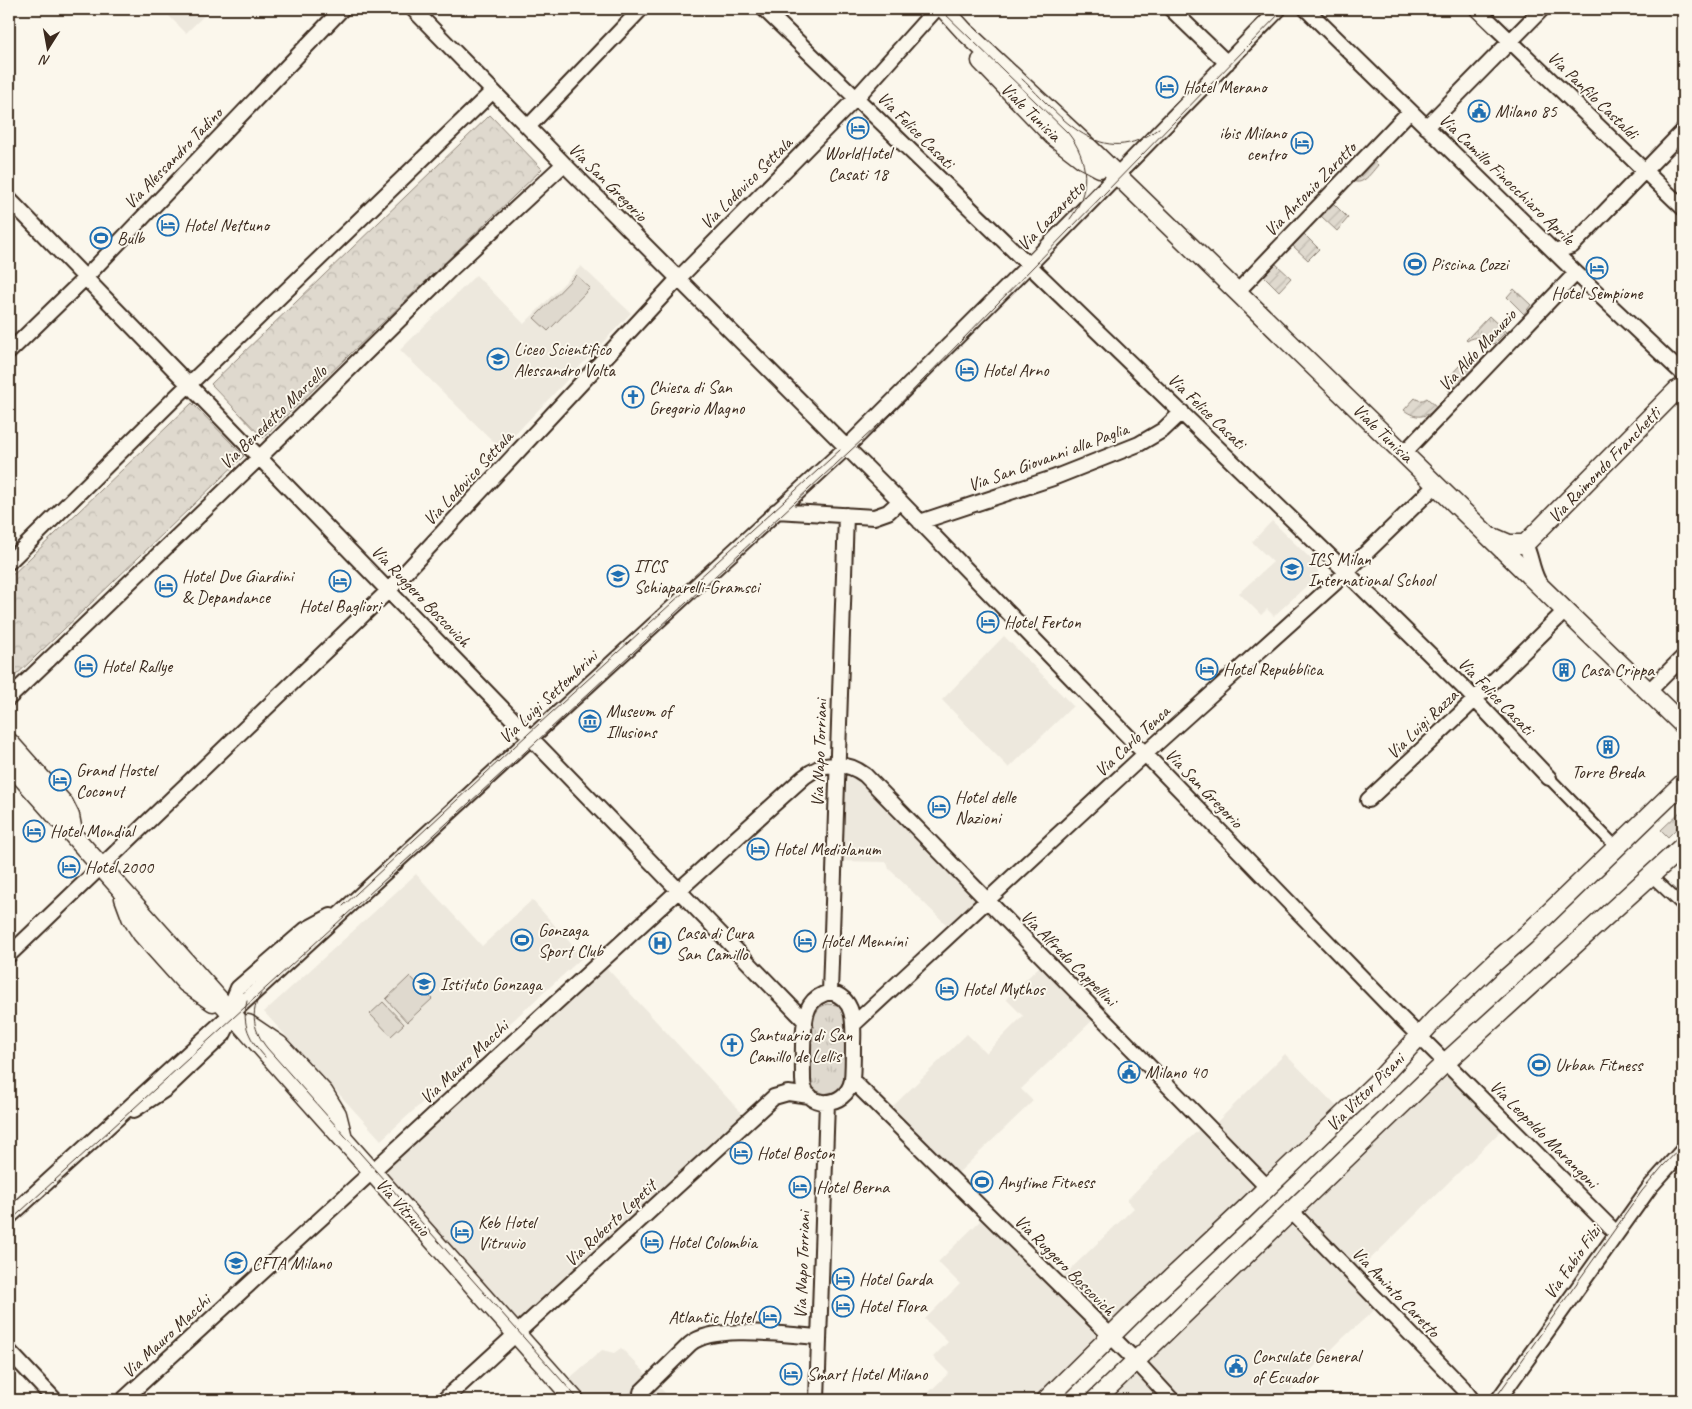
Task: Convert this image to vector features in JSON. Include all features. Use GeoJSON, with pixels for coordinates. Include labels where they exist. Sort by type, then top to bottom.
{"type":"FeatureCollection","features":[{"type":"Feature","properties":{"kind":"street","name":"Via Alessandro Tadino"},"geometry":{"type":"LineString","coordinates":[[9,352],[84,278],[342,9]]}},
{"type":"Feature","properties":{"kind":"street","name":"Via San Gregorio"},"geometry":{"type":"LineString","coordinates":[[413,9],[564,164],[900,501],[1445,1062]]}},
{"type":"Feature","properties":{"kind":"street"},"geometry":{"type":"LineString","coordinates":[[528,127],[641,9]]}},
{"type":"Feature","properties":{"kind":"street","name":"Via Felice Casati"},"geometry":{"type":"LineString","coordinates":[[764,9],[1346,572],[1474,700],[1617,848]]}},
{"type":"Feature","properties":{"kind":"street","name":"Via Lodovico Settala"},"geometry":{"type":"LineString","coordinates":[[9,955],[389,590],[679,278],[857,97],[936,9]]}},
{"type":"Feature","properties":{"kind":"street","name":"Viale Tunisia"},"geometry":{"type":"LineString","coordinates":[[944,9],[964,31],[1488,534],[1683,725]]}},
{"type":"Feature","properties":{"kind":"street"},"geometry":{"type":"LineString","coordinates":[[1171,9],[1227,63]]}},
{"type":"Feature","properties":{"kind":"street","name":"Via Lazzaretto"},"geometry":{"type":"LineString","coordinates":[[776,512],[847,447],[1028,266],[1279,9]]}},
{"type":"Feature","properties":{"kind":"street","name":"Via Camillo Finocchiaro Aprile"},"geometry":{"type":"LineString","coordinates":[[1306,9],[1683,374]]}},
{"type":"Feature","properties":{"kind":"street","name":"Via Panfilo Castaldi"},"geometry":{"type":"LineString","coordinates":[[1477,9],[1683,208]]}},
{"type":"Feature","properties":{"kind":"street"},"geometry":{"type":"LineString","coordinates":[[1426,127],[1542,9]]}},
{"type":"Feature","properties":{"kind":"street"},"geometry":{"type":"LineString","coordinates":[[9,562],[493,91]]}},
{"type":"Feature","properties":{"kind":"street","name":"Via Antonio Zarotto"},"geometry":{"type":"LineString","coordinates":[[1237,292],[1410,111]]}},
{"type":"Feature","properties":{"kind":"street"},"geometry":{"type":"LineString","coordinates":[[1555,252],[1572,246],[1683,131]]}},
{"type":"Feature","properties":{"kind":"street","name":"Via Benedetto Marcello"},"geometry":{"type":"LineString","coordinates":[[9,698],[260,457],[450,270],[564,164]]}},
{"type":"Feature","properties":{"kind":"street","name":"Via Ruggero Boscovich"},"geometry":{"type":"LineString","coordinates":[[9,199],[805,1021]]}},
{"type":"Feature","properties":{"kind":"street","name":"Via Aldo Manuzio"},"geometry":{"type":"LineString","coordinates":[[1404,453],[1576,272]]}},
{"type":"Feature","properties":{"kind":"street","name":"Via Raimondo Franchetti"},"geometry":{"type":"LineString","coordinates":[[1525,544],[1678,389],[1683,388]]}},
{"type":"Feature","properties":{"kind":"street","name":"Via San Giovanni alla Paglia"},"geometry":{"type":"LineString","coordinates":[[920,522],[1053,478],[1130,448],[1158,433],[1182,412]]}},
{"type":"Feature","properties":{"kind":"street","name":"Via Carlo Tenca"},"geometry":{"type":"LineString","coordinates":[[854,1024],[1145,754],[1346,572],[1436,484]]}},
{"type":"Feature","properties":{"kind":"street"},"geometry":{"type":"LineString","coordinates":[[776,512],[880,516],[900,501]]}},
{"type":"Feature","properties":{"kind":"street","name":"Via Luigi Settembrini"},"geometry":{"type":"LineString","coordinates":[[9,1217],[776,512]]}},
{"type":"Feature","properties":{"kind":"street","name":"Via Napo Torriani"},"geometry":{"type":"LineString","coordinates":[[830,992],[846,515]]}},
{"type":"Feature","properties":{"kind":"street"},"geometry":{"type":"LineString","coordinates":[[1488,534],[1509,544],[1525,544],[1528,549],[1531,566],[1541,587]]}},
{"type":"Feature","properties":{"kind":"street","name":"Via Luigi Razza"},"geometry":{"type":"LineString","coordinates":[[1368,800],[1474,700],[1565,610]]}},
{"type":"Feature","properties":{"kind":"street"},"geometry":{"type":"LineString","coordinates":[[1648,691],[1683,657]]}},
{"type":"Feature","properties":{"kind":"street","name":"Via Vitruvio"},"geometry":{"type":"LineString","coordinates":[[9,742],[64,804],[70,816],[74,835]]}},
{"type":"Feature","properties":{"kind":"street","name":"Via Vitruvio"},"geometry":{"type":"LineString","coordinates":[[9,763],[231,1014],[273,1040],[324,1093],[337,1114],[343,1140],[463,1274],[484,1310],[575,1400]]}},
{"type":"Feature","properties":{"kind":"street","name":"Via Mauro Macchi"},"geometry":{"type":"LineString","coordinates":[[123,1400],[678,890],[815,768],[838,764]]}},
{"type":"Feature","properties":{"kind":"street","name":"Via Alfredo Cappellini"},"geometry":{"type":"LineString","coordinates":[[838,764],[852,768],[865,775],[1267,1188]]}},
{"type":"Feature","properties":{"kind":"street","name":"Via Vittor Pisani"},"geometry":{"type":"LineString","coordinates":[[1046,1400],[1380,1079],[1494,962],[1525,936],[1683,783]]}},
{"type":"Feature","properties":{"kind":"street","name":"Via Vittor Pisani"},"geometry":{"type":"LineString","coordinates":[[1095,1400],[1130,1356],[1291,1211],[1445,1062],[1683,846]]}},
{"type":"Feature","properties":{"kind":"street"},"geometry":{"type":"LineString","coordinates":[[1650,875],[1683,906]]}},
{"type":"Feature","properties":{"kind":"street"},"geometry":{"type":"LineString","coordinates":[[810,1096],[802,1084],[807,1010],[820,995],[830,992],[840,996],[847,1002],[852,1012],[854,1024],[851,1086],[846,1095],[827,1102]]}},
{"type":"Feature","properties":{"kind":"street","name":"Via Leopoldo Marangoni"},"geometry":{"type":"LineString","coordinates":[[1445,1062],[1616,1233]]}},
{"type":"Feature","properties":{"kind":"street","name":"Via Ruggero Boscovich"},"geometry":{"type":"LineString","coordinates":[[852,1080],[1172,1400]]}},
{"type":"Feature","properties":{"kind":"street","name":"Via Roberto Lepetit"},"geometry":{"type":"LineString","coordinates":[[444,1400],[774,1097],[788,1093],[810,1096],[827,1102]]}},
{"type":"Feature","properties":{"kind":"street","name":"Via Napo Torriani"},"geometry":{"type":"LineString","coordinates":[[817,1400],[827,1102]]}},
{"type":"Feature","properties":{"kind":"street","name":"Via Fabio Filzi"},"geometry":{"type":"LineString","coordinates":[[1498,1400],[1650,1187],[1683,1150]]}},
{"type":"Feature","properties":{"kind":"street","name":"Via Luigi Settembrini"},"geometry":{"type":"LineString","coordinates":[[9,1204],[38,1190]]}},
{"type":"Feature","properties":{"kind":"street","name":"Via Aminto Caretto"},"geometry":{"type":"LineString","coordinates":[[1291,1211],[1472,1400]]}},
{"type":"Feature","properties":{"kind":"street"},"geometry":{"type":"LineString","coordinates":[[641,1392],[690,1344],[706,1336],[735,1333],[818,1337]]}},
{"type":"Feature","properties":{"kind":"street","name":"Via Vitruvio"},"geometry":{"type":"LineString","coordinates":[[513,1338],[560,1400]]}},
{"type":"Feature","properties":{"kind":"street"},"geometry":{"type":"LineString","coordinates":[[9,1351],[55,1400]]}},
{"type":"Feature","properties":{"kind":"shaded area"},"geometry":{"type":"Polygon","coordinates":[[[162,9],[211,9],[186,33],[162,9]]]}},
{"type":"Feature","properties":{"kind":"shaded area","name":"Liceo Scientifico Alessandro Volta"},"geometry":{"type":"Polygon","coordinates":[[[581,266],[631,313],[501,449],[400,350],[476,275],[524,324],[581,266]]]}},
{"type":"Feature","properties":{"kind":"shaded area","name":"ICS Milan International School"},"geometry":{"type":"Polygon","coordinates":[[[1272,521],[1315,563],[1318,571],[1316,577],[1274,616],[1267,609],[1261,615],[1239,593],[1273,562],[1252,542],[1272,521]]]}},
{"type":"Feature","properties":{"kind":"shaded area"},"geometry":{"type":"Polygon","coordinates":[[[1004,636],[1073,706],[1009,768],[942,700],[1004,636]]]}},
{"type":"Feature","properties":{"kind":"shaded area"},"geometry":{"type":"Polygon","coordinates":[[[839,767],[865,777],[984,900],[952,930],[889,869],[887,862],[836,861],[839,767]]]}},
{"type":"Feature","properties":{"kind":"shaded area","name":"Istituto Gonzaga"},"geometry":{"type":"Polygon","coordinates":[[[416,874],[482,946],[532,900],[583,957],[381,1140],[264,1012],[416,874]]]}},
{"type":"Feature","properties":{"kind":"shaded area"},"geometry":{"type":"Polygon","coordinates":[[[601,962],[748,1120],[517,1332],[375,1172],[601,962]]]}},
{"type":"Feature","properties":{"kind":"shaded area"},"geometry":{"type":"Polygon","coordinates":[[[1044,962],[1097,1016],[1021,1089],[1033,1101],[954,1177],[888,1111],[967,1034],[986,1053],[1023,1016],[1006,999],[1044,962]]]}},
{"type":"Feature","properties":{"kind":"shaded area"},"geometry":{"type":"Polygon","coordinates":[[[1285,1054],[1343,1113],[1110,1335],[1057,1282],[1134,1208],[1127,1200],[1162,1164],[1204,1125],[1209,1130],[1285,1054]]]}},
{"type":"Feature","properties":{"kind":"shaded area"},"geometry":{"type":"Polygon","coordinates":[[[1449,1068],[1506,1126],[1352,1277],[1379,1306],[1344,1337],[1281,1400],[1097,1400],[1449,1068]]]}},
{"type":"Feature","properties":{"kind":"shaded area"},"geometry":{"type":"Polygon","coordinates":[[[986,1215],[1109,1336],[1044,1400],[931,1400],[926,1395],[949,1373],[933,1357],[948,1342],[925,1319],[960,1284],[938,1262],[986,1215]]]}},
{"type":"Feature","properties":{"kind":"shaded area"},"geometry":{"type":"Polygon","coordinates":[[[621,1348],[672,1400],[578,1400],[563,1384],[602,1350],[614,1353],[621,1348]]]}},
{"type":"Feature","properties":{"kind":"green space"},"geometry":{"type":"Polygon","coordinates":[[[490,115],[542,169],[263,438],[211,384],[490,115]]]}},
{"type":"Feature","properties":{"kind":"green space"},"geometry":{"type":"Polygon","coordinates":[[[1371,158],[1378,165],[1370,175],[1360,182],[1353,181],[1371,158]]]}},
{"type":"Feature","properties":{"kind":"green space"},"geometry":{"type":"Polygon","coordinates":[[[1333,203],[1348,218],[1337,231],[1321,216],[1333,203]]]}},
{"type":"Feature","properties":{"kind":"green space"},"geometry":{"type":"Polygon","coordinates":[[[1304,234],[1319,249],[1308,260],[1293,246],[1304,234]]]}},
{"type":"Feature","properties":{"kind":"green space"},"geometry":{"type":"Polygon","coordinates":[[[1276,264],[1291,278],[1279,291],[1264,276],[1276,264]]]}},
{"type":"Feature","properties":{"kind":"green space"},"geometry":{"type":"Polygon","coordinates":[[[576,275],[590,288],[548,331],[534,318],[576,275]]]}},
{"type":"Feature","properties":{"kind":"green space"},"geometry":{"type":"Polygon","coordinates":[[[1514,289],[1531,305],[1524,314],[1507,297],[1514,289]]]}},
{"type":"Feature","properties":{"kind":"green space"},"geometry":{"type":"Polygon","coordinates":[[[1489,316],[1506,332],[1494,344],[1480,338],[1467,341],[1466,340],[1489,316]]]}},
{"type":"Feature","properties":{"kind":"green space"},"geometry":{"type":"Polygon","coordinates":[[[1476,355],[1481,361],[1479,366],[1452,394],[1446,386],[1450,377],[1462,363],[1476,355]]]}},
{"type":"Feature","properties":{"kind":"green space"},"geometry":{"type":"Polygon","coordinates":[[[1415,398],[1424,400],[1427,398],[1438,408],[1429,414],[1413,415],[1404,410],[1415,398]]]}},
{"type":"Feature","properties":{"kind":"green space"},"geometry":{"type":"Polygon","coordinates":[[[192,403],[244,456],[9,682],[9,578],[192,403]]]}},
{"type":"Feature","properties":{"kind":"green space"},"geometry":{"type":"Polygon","coordinates":[[[1683,809],[1683,822],[1668,837],[1661,830],[1683,809]]]}},
{"type":"Feature","properties":{"kind":"green space"},"geometry":{"type":"Polygon","coordinates":[[[410,976],[432,999],[407,1022],[386,999],[410,976]]]}},
{"type":"Feature","properties":{"kind":"green space"},"geometry":{"type":"Polygon","coordinates":[[[383,1002],[404,1024],[391,1036],[370,1014],[383,1002]]]}},
{"type":"Feature","properties":{"kind":"green space"},"geometry":{"type":"Polygon","coordinates":[[[827,1004],[839,1005],[848,1016],[847,1072],[842,1087],[826,1094],[817,1091],[813,1087],[809,1071],[813,1017],[820,1007],[827,1004]]]}},
{"type":"Feature","properties":{"kind":"tunnel"},"geometry":{"type":"LineString","coordinates":[[632,1400],[641,1392]]}},
{"type":"Feature","properties":{"kind":"tram line"},"geometry":{"type":"LineString","coordinates":[[940,9],[1068,133],[1075,143],[1080,154],[1085,176],[1082,198],[1070,219]]}},
{"type":"Feature","properties":{"kind":"tram line"},"geometry":{"type":"LineString","coordinates":[[9,1222],[536,742],[890,414],[1284,9]]}},
{"type":"Feature","properties":{"kind":"tram line"},"geometry":{"type":"LineString","coordinates":[[1022,79],[1067,123],[1083,134],[1100,142],[1119,145],[1138,140],[1159,128]]}},
{"type":"Feature","properties":{"kind":"tram line"},"geometry":{"type":"LineString","coordinates":[[343,906],[528,734],[840,450]]}},
{"type":"Feature","properties":{"kind":"tram line"},"geometry":{"type":"LineString","coordinates":[[261,994],[257,1001],[254,1015],[256,1029],[267,1048],[579,1400]]}},
{"type":"Feature","properties":{"kind":"tram line"},"geometry":{"type":"LineString","coordinates":[[247,1001],[245,1017],[248,1032],[265,1057]]}},
{"type":"Feature","properties":{"kind":"tram line"},"geometry":{"type":"LineString","coordinates":[[1494,1400],[1642,1191],[1683,1145]]}},
{"type":"Feature","properties":{"kind":"place","name":"Hotel Merano"},"geometry":{"type":"Point","coordinates":[1167,87]}},
{"type":"Feature","properties":{"kind":"place","name":"Milano 85"},"geometry":{"type":"Point","coordinates":[1479,111]}},
{"type":"Feature","properties":{"kind":"place","name":"WorldHotel Casati 18"},"geometry":{"type":"Point","coordinates":[858,128]}},
{"type":"Feature","properties":{"kind":"place","name":"ibis Milano centro"},"geometry":{"type":"Point","coordinates":[1302,143]}},
{"type":"Feature","properties":{"kind":"place","name":"Hotel Nettuno"},"geometry":{"type":"Point","coordinates":[168,225]}},
{"type":"Feature","properties":{"kind":"place","name":"Bulb"},"geometry":{"type":"Point","coordinates":[101,238]}},
{"type":"Feature","properties":{"kind":"place","name":"Piscina Cozzi"},"geometry":{"type":"Point","coordinates":[1415,264]}},
{"type":"Feature","properties":{"kind":"place","name":"Hotel Sempione"},"geometry":{"type":"Point","coordinates":[1597,268]}},
{"type":"Feature","properties":{"kind":"place","name":"Liceo Scientifico Alessandro Volta"},"geometry":{"type":"Point","coordinates":[498,359]}},
{"type":"Feature","properties":{"kind":"place","name":"Hotel Arno"},"geometry":{"type":"Point","coordinates":[967,370]}},
{"type":"Feature","properties":{"kind":"place","name":"Chiesa di San Gregorio Magno"},"geometry":{"type":"Point","coordinates":[633,397]}},
{"type":"Feature","properties":{"kind":"place","name":"ICS Milan International School"},"geometry":{"type":"Point","coordinates":[1292,569]}},
{"type":"Feature","properties":{"kind":"place","name":"ITCS Schiaparelli-Gramsci"},"geometry":{"type":"Point","coordinates":[618,576]}},
{"type":"Feature","properties":{"kind":"place","name":"Hotel Bagliori"},"geometry":{"type":"Point","coordinates":[340,581]}},
{"type":"Feature","properties":{"kind":"place","name":"Hotel Due Giardini & Depandance"},"geometry":{"type":"Point","coordinates":[166,586]}},
{"type":"Feature","properties":{"kind":"place","name":"Hotel Ferton"},"geometry":{"type":"Point","coordinates":[988,622]}},
{"type":"Feature","properties":{"kind":"place","name":"Hotel Rallye"},"geometry":{"type":"Point","coordinates":[86,666]}},
{"type":"Feature","properties":{"kind":"place","name":"Hotel Repubblica"},"geometry":{"type":"Point","coordinates":[1207,669]}},
{"type":"Feature","properties":{"kind":"place","name":"Casa Crippa"},"geometry":{"type":"Point","coordinates":[1564,670]}},
{"type":"Feature","properties":{"kind":"place","name":"Museum of Illusions"},"geometry":{"type":"Point","coordinates":[590,721]}},
{"type":"Feature","properties":{"kind":"place","name":"Torre Breda"},"geometry":{"type":"Point","coordinates":[1608,747]}},
{"type":"Feature","properties":{"kind":"place","name":"Grand Hostel Coconut"},"geometry":{"type":"Point","coordinates":[60,780]}},
{"type":"Feature","properties":{"kind":"place","name":"Hotel delle Nazioni"},"geometry":{"type":"Point","coordinates":[939,807]}},
{"type":"Feature","properties":{"kind":"place","name":"Hotel Mondial"},"geometry":{"type":"Point","coordinates":[34,831]}},
{"type":"Feature","properties":{"kind":"place","name":"Hotel Mediolanum"},"geometry":{"type":"Point","coordinates":[758,849]}},
{"type":"Feature","properties":{"kind":"place","name":"Hotel 2000"},"geometry":{"type":"Point","coordinates":[69,867]}},
{"type":"Feature","properties":{"kind":"place","name":"Gonzaga Sport Club"},"geometry":{"type":"Point","coordinates":[522,940]}},
{"type":"Feature","properties":{"kind":"place","name":"Hotel Mennini"},"geometry":{"type":"Point","coordinates":[805,941]}},
{"type":"Feature","properties":{"kind":"place","name":"Casa di Cura San Camillo"},"geometry":{"type":"Point","coordinates":[660,943]}},
{"type":"Feature","properties":{"kind":"place","name":"Istituto Gonzaga"},"geometry":{"type":"Point","coordinates":[424,984]}},
{"type":"Feature","properties":{"kind":"place","name":"Hotel Mythos"},"geometry":{"type":"Point","coordinates":[947,989]}},
{"type":"Feature","properties":{"kind":"place","name":"Santuario di San Camillo de Lellis"},"geometry":{"type":"Point","coordinates":[732,1045]}},
{"type":"Feature","properties":{"kind":"place","name":"Urban Fitness"},"geometry":{"type":"Point","coordinates":[1539,1065]}},
{"type":"Feature","properties":{"kind":"place","name":"Milano 40"},"geometry":{"type":"Point","coordinates":[1129,1072]}},
{"type":"Feature","properties":{"kind":"place","name":"Hotel Boston"},"geometry":{"type":"Point","coordinates":[741,1153]}},
{"type":"Feature","properties":{"kind":"place","name":"Anytime Fitness"},"geometry":{"type":"Point","coordinates":[982,1182]}},
{"type":"Feature","properties":{"kind":"place","name":"Hotel Berna"},"geometry":{"type":"Point","coordinates":[800,1187]}},
{"type":"Feature","properties":{"kind":"place","name":"Keb Hotel Vitruvio"},"geometry":{"type":"Point","coordinates":[462,1232]}},
{"type":"Feature","properties":{"kind":"place","name":"Hotel Colombia"},"geometry":{"type":"Point","coordinates":[652,1242]}},
{"type":"Feature","properties":{"kind":"place","name":"CFTA Milano"},"geometry":{"type":"Point","coordinates":[236,1263]}},
{"type":"Feature","properties":{"kind":"place","name":"Hotel Garda"},"geometry":{"type":"Point","coordinates":[843,1279]}},
{"type":"Feature","properties":{"kind":"place","name":"Hotel Flora"},"geometry":{"type":"Point","coordinates":[843,1306]}},
{"type":"Feature","properties":{"kind":"place","name":"Atlantic Hotel"},"geometry":{"type":"Point","coordinates":[770,1317]}},
{"type":"Feature","properties":{"kind":"place","name":"Consulate General of Ecuador"},"geometry":{"type":"Point","coordinates":[1236,1366]}},
{"type":"Feature","properties":{"kind":"place","name":"Smart Hotel Milano"},"geometry":{"type":"Point","coordinates":[791,1374]}}]}
